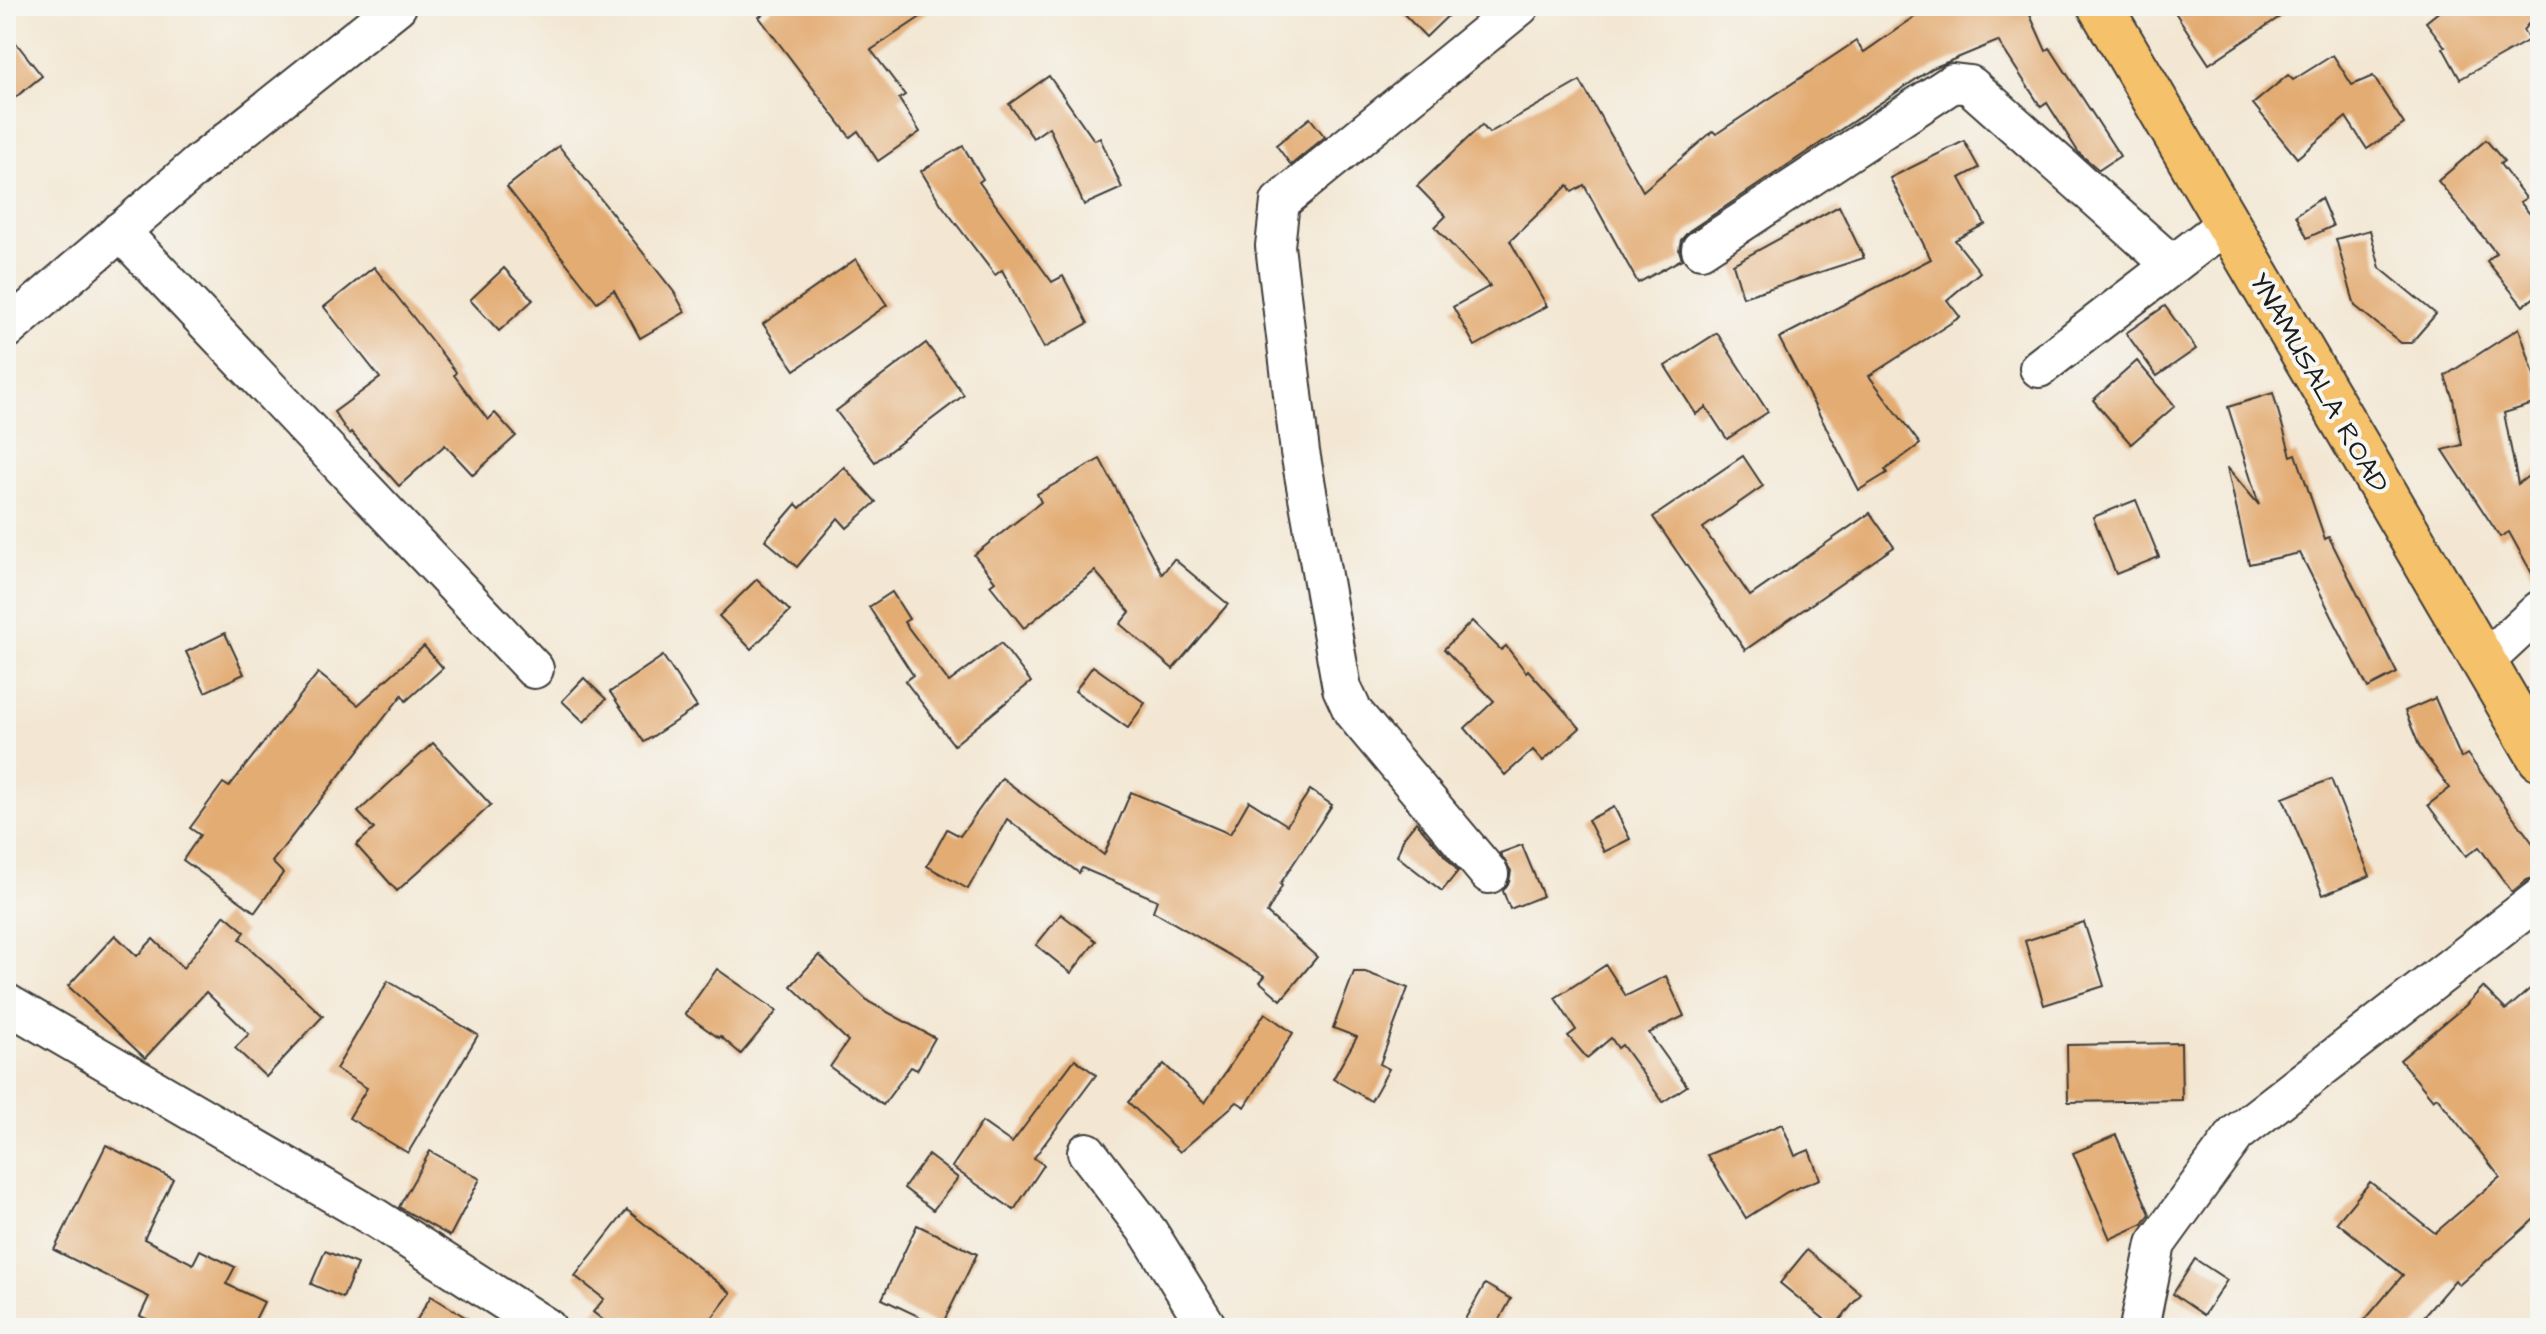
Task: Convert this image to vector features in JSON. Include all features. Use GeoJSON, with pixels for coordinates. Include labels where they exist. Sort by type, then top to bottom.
{"type":"FeatureCollection","features":[{"type":"Feature","properties":{"kind":"main road","name":"YNAMUSALA ROAD"},"geometry":{"type":"LineString","coordinates":[[2100,6],[2540,758]]}},
{"type":"Feature","properties":{"kind":"street"},"geometry":{"type":"LineString","coordinates":[[6,330],[200,163],[397,6]]}},
{"type":"Feature","properties":{"kind":"street"},"geometry":{"type":"LineString","coordinates":[[1489,874],[1353,712],[1342,688],[1300,452],[1275,246],[1280,202],[1520,6]]}},
{"type":"Feature","properties":{"kind":"street"},"geometry":{"type":"LineString","coordinates":[[1701,249],[1953,83],[1970,85],[2172,265]]}},
{"type":"Feature","properties":{"kind":"street"},"geometry":{"type":"LineString","coordinates":[[2039,368],[2227,223]]}},
{"type":"Feature","properties":{"kind":"street"},"geometry":{"type":"LineString","coordinates":[[120,231],[534,669]]}},
{"type":"Feature","properties":{"kind":"street"},"geometry":{"type":"LineString","coordinates":[[2484,662],[2540,610]]}},
{"type":"Feature","properties":{"kind":"street"},"geometry":{"type":"LineString","coordinates":[[2139,1328],[2156,1244],[2236,1134],[2540,898]]}},
{"type":"Feature","properties":{"kind":"street"},"geometry":{"type":"LineString","coordinates":[[6,1003],[377,1219],[547,1328]]}},
{"type":"Feature","properties":{"kind":"street"},"geometry":{"type":"LineString","coordinates":[[1087,1152],[1149,1233],[1208,1328]]}},
{"type":"Feature","properties":{"kind":"building"},"geometry":{"type":"Polygon","coordinates":[[[774,6],[937,6],[871,50],[905,95],[899,99],[920,132],[878,161],[858,131],[850,137],[759,17],[774,6]]]}},
{"type":"Feature","properties":{"kind":"building"},"geometry":{"type":"Polygon","coordinates":[[[1396,6],[1458,6],[1426,37],[1396,6]]]}},
{"type":"Feature","properties":{"kind":"building"},"geometry":{"type":"Polygon","coordinates":[[[1911,6],[2026,6],[2046,51],[2050,48],[2120,156],[2099,170],[2079,153],[2047,103],[2041,107],[1998,41],[1933,68],[1689,231],[1681,240],[1679,250],[1682,259],[1638,283],[1584,185],[1572,192],[1568,185],[1510,241],[1547,306],[1475,346],[1453,307],[1490,286],[1435,227],[1446,216],[1417,186],[1482,125],[1489,133],[1580,81],[1643,191],[1713,131],[1716,134],[1856,41],[1864,52],[1916,16],[1911,6]]]}},
{"type":"Feature","properties":{"kind":"building"},"geometry":{"type":"Polygon","coordinates":[[[2171,6],[2296,6],[2209,64],[2171,6]]]}},
{"type":"Feature","properties":{"kind":"building"},"geometry":{"type":"Polygon","coordinates":[[[2446,6],[2540,6],[2540,10],[2523,30],[2529,40],[2460,79],[2445,47],[2426,22],[2446,6]]]}},
{"type":"Feature","properties":{"kind":"building"},"geometry":{"type":"Polygon","coordinates":[[[6,30],[42,76],[6,105],[6,30]]]}},
{"type":"Feature","properties":{"kind":"building"},"geometry":{"type":"Polygon","coordinates":[[[2333,55],[2352,85],[2373,76],[2404,124],[2367,149],[2346,117],[2297,158],[2253,104],[2288,75],[2293,80],[2333,55]]]}},
{"type":"Feature","properties":{"kind":"building"},"geometry":{"type":"Polygon","coordinates":[[[1049,76],[1094,140],[1100,138],[1122,188],[1084,205],[1049,127],[1033,138],[1009,104],[1049,76]]]}},
{"type":"Feature","properties":{"kind":"building"},"geometry":{"type":"Polygon","coordinates":[[[1310,118],[1325,137],[1291,165],[1276,145],[1310,118]]]}},
{"type":"Feature","properties":{"kind":"building"},"geometry":{"type":"Polygon","coordinates":[[[2486,140],[2504,161],[2500,164],[2526,198],[2520,202],[2540,226],[2540,293],[2523,306],[2487,261],[2496,253],[2438,181],[2486,140]]]}},
{"type":"Feature","properties":{"kind":"building"},"geometry":{"type":"Polygon","coordinates":[[[1964,141],[1979,168],[1960,178],[1985,224],[1955,240],[1980,272],[1947,300],[1960,317],[1869,376],[1920,444],[1885,470],[1887,473],[1859,490],[1779,338],[1931,259],[1890,178],[1964,141]]]}},
{"type":"Feature","properties":{"kind":"building"},"geometry":{"type":"Polygon","coordinates":[[[559,146],[674,292],[685,312],[640,338],[614,290],[597,302],[507,187],[559,146]]]}},
{"type":"Feature","properties":{"kind":"building"},"geometry":{"type":"Polygon","coordinates":[[[963,146],[983,179],[979,182],[1052,282],[1063,276],[1088,323],[1044,348],[1002,270],[995,275],[941,204],[921,171],[963,146]]]}},
{"type":"Feature","properties":{"kind":"building"},"geometry":{"type":"Polygon","coordinates":[[[2321,198],[2333,226],[2307,238],[2296,215],[2321,198]]]}},
{"type":"Feature","properties":{"kind":"building"},"geometry":{"type":"Polygon","coordinates":[[[1839,206],[1864,258],[1743,297],[1733,264],[1839,206]]]}},
{"type":"Feature","properties":{"kind":"building"},"geometry":{"type":"Polygon","coordinates":[[[2370,230],[2380,268],[2436,314],[2411,343],[2401,343],[2355,306],[2336,239],[2370,230]]]}},
{"type":"Feature","properties":{"kind":"building"},"geometry":{"type":"Polygon","coordinates":[[[856,259],[887,305],[795,370],[763,324],[856,259]]]}},
{"type":"Feature","properties":{"kind":"building"},"geometry":{"type":"Polygon","coordinates":[[[374,267],[456,372],[454,375],[488,420],[495,413],[516,436],[473,475],[445,445],[399,486],[351,432],[349,434],[334,412],[380,378],[324,307],[374,267]]]}},
{"type":"Feature","properties":{"kind":"building"},"geometry":{"type":"Polygon","coordinates":[[[504,268],[533,300],[499,331],[470,300],[504,268]]]}},
{"type":"Feature","properties":{"kind":"building"},"geometry":{"type":"Polygon","coordinates":[[[2165,306],[2196,349],[2157,376],[2126,333],[2165,306]]]}},
{"type":"Feature","properties":{"kind":"building"},"geometry":{"type":"Polygon","coordinates":[[[2519,328],[2540,393],[2540,402],[2504,413],[2518,484],[2540,467],[2540,588],[2509,532],[2500,537],[2443,450],[2462,445],[2445,376],[2519,328]]]}},
{"type":"Feature","properties":{"kind":"building"},"geometry":{"type":"Polygon","coordinates":[[[1717,333],[1768,412],[1727,439],[1706,407],[1696,414],[1665,366],[1717,333]]]}},
{"type":"Feature","properties":{"kind":"building"},"geometry":{"type":"Polygon","coordinates":[[[926,343],[964,395],[875,462],[836,411],[926,343]]]}},
{"type":"Feature","properties":{"kind":"building"},"geometry":{"type":"Polygon","coordinates":[[[2137,361],[2175,406],[2131,444],[2093,400],[2137,361]]]}},
{"type":"Feature","properties":{"kind":"building"},"geometry":{"type":"Polygon","coordinates":[[[2273,393],[2291,456],[2296,454],[2325,539],[2329,537],[2397,673],[2368,688],[2300,553],[2249,564],[2227,467],[2259,505],[2228,407],[2273,393]]]}},
{"type":"Feature","properties":{"kind":"building"},"geometry":{"type":"Polygon","coordinates":[[[1743,456],[1763,486],[1703,528],[1750,596],[1870,513],[1894,547],[1745,650],[1653,517],[1743,456]]]}},
{"type":"Feature","properties":{"kind":"building"},"geometry":{"type":"Polygon","coordinates":[[[1100,459],[1162,574],[1174,559],[1228,604],[1173,669],[1120,624],[1130,612],[1095,571],[1024,628],[990,585],[995,581],[974,555],[1041,502],[1037,494],[1100,459]]]}},
{"type":"Feature","properties":{"kind":"building"},"geometry":{"type":"Polygon","coordinates":[[[844,467],[876,502],[847,528],[838,518],[797,567],[765,540],[796,504],[800,508],[844,467]]]}},
{"type":"Feature","properties":{"kind":"building"},"geometry":{"type":"Polygon","coordinates":[[[2136,500],[2159,557],[2116,574],[2093,517],[2136,500]]]}},
{"type":"Feature","properties":{"kind":"building"},"geometry":{"type":"Polygon","coordinates":[[[757,579],[790,611],[751,649],[719,616],[757,579]]]}},
{"type":"Feature","properties":{"kind":"building"},"geometry":{"type":"Polygon","coordinates":[[[892,592],[909,619],[904,622],[949,682],[1001,643],[1031,682],[954,745],[905,681],[913,675],[869,607],[892,592]]]}},
{"type":"Feature","properties":{"kind":"building"},"geometry":{"type":"Polygon","coordinates":[[[1472,621],[1501,650],[1506,646],[1526,672],[1528,670],[1580,728],[1543,761],[1533,750],[1505,775],[1465,728],[1494,701],[1444,649],[1472,621]]]}},
{"type":"Feature","properties":{"kind":"building"},"geometry":{"type":"Polygon","coordinates":[[[225,633],[244,674],[205,692],[186,652],[225,633]]]}},
{"type":"Feature","properties":{"kind":"building"},"geometry":{"type":"Polygon","coordinates":[[[424,646],[443,668],[406,701],[402,695],[272,862],[283,873],[255,912],[183,860],[200,835],[190,828],[223,783],[229,787],[318,673],[358,705],[424,646]]]}},
{"type":"Feature","properties":{"kind":"building"},"geometry":{"type":"Polygon","coordinates":[[[663,656],[697,707],[644,742],[610,692],[663,656]]]}},
{"type":"Feature","properties":{"kind":"building"},"geometry":{"type":"Polygon","coordinates":[[[1093,666],[1145,703],[1128,728],[1075,691],[1093,666]]]}},
{"type":"Feature","properties":{"kind":"building"},"geometry":{"type":"Polygon","coordinates":[[[584,678],[606,699],[584,722],[562,701],[584,678]]]}},
{"type":"Feature","properties":{"kind":"building"},"geometry":{"type":"Polygon","coordinates":[[[2435,698],[2461,758],[2467,754],[2540,853],[2540,876],[2527,880],[2512,892],[2479,847],[2466,856],[2428,805],[2450,788],[2420,748],[2405,711],[2435,698]]]}},
{"type":"Feature","properties":{"kind":"building"},"geometry":{"type":"Polygon","coordinates":[[[433,743],[491,805],[397,891],[356,845],[374,829],[358,812],[433,743]]]}},
{"type":"Feature","properties":{"kind":"building"},"geometry":{"type":"Polygon","coordinates":[[[1002,778],[1104,855],[1131,792],[1230,834],[1249,801],[1287,825],[1310,790],[1332,805],[1280,884],[1282,886],[1267,913],[1317,957],[1281,1000],[1260,982],[1265,976],[1153,911],[1157,900],[1082,868],[1079,873],[1007,819],[968,889],[927,866],[947,829],[960,836],[1002,778]]]}},
{"type":"Feature","properties":{"kind":"building"},"geometry":{"type":"Polygon","coordinates":[[[2331,779],[2370,876],[2323,895],[2283,798],[2331,779]]]}},
{"type":"Feature","properties":{"kind":"building"},"geometry":{"type":"Polygon","coordinates":[[[1614,807],[1630,839],[1604,852],[1588,820],[1614,807]]]}},
{"type":"Feature","properties":{"kind":"building"},"geometry":{"type":"Polygon","coordinates":[[[1416,822],[1458,871],[1442,891],[1397,856],[1404,837],[1416,822]]]}},
{"type":"Feature","properties":{"kind":"building"},"geometry":{"type":"Polygon","coordinates":[[[1522,845],[1543,896],[1510,909],[1503,891],[1511,871],[1500,853],[1522,845]]]}},
{"type":"Feature","properties":{"kind":"building"},"geometry":{"type":"Polygon","coordinates":[[[1061,914],[1096,941],[1071,973],[1036,945],[1061,914]]]}},
{"type":"Feature","properties":{"kind":"building"},"geometry":{"type":"Polygon","coordinates":[[[225,915],[245,932],[240,939],[323,1016],[266,1077],[235,1048],[249,1034],[206,992],[145,1058],[68,986],[115,935],[137,956],[153,939],[183,968],[225,915]]]}},
{"type":"Feature","properties":{"kind":"building"},"geometry":{"type":"Polygon","coordinates":[[[2084,922],[2104,986],[2044,1005],[2025,941],[2084,922]]]}},
{"type":"Feature","properties":{"kind":"building"},"geometry":{"type":"Polygon","coordinates":[[[819,955],[869,1002],[935,1038],[917,1070],[911,1067],[883,1105],[830,1067],[848,1041],[791,986],[819,955]]]}},
{"type":"Feature","properties":{"kind":"building"},"geometry":{"type":"Polygon","coordinates":[[[1606,965],[1626,996],[1666,976],[1684,1016],[1649,1033],[1687,1086],[1663,1102],[1622,1045],[1618,1048],[1611,1038],[1587,1058],[1568,1036],[1576,1030],[1555,998],[1606,965]]]}},
{"type":"Feature","properties":{"kind":"building"},"geometry":{"type":"Polygon","coordinates":[[[717,969],[777,1011],[741,1054],[720,1036],[685,1014],[717,969]]]}},
{"type":"Feature","properties":{"kind":"building"},"geometry":{"type":"Polygon","coordinates":[[[1354,972],[1365,972],[1408,988],[1380,1064],[1389,1069],[1371,1101],[1333,1079],[1357,1037],[1333,1028],[1354,972]]]}},
{"type":"Feature","properties":{"kind":"building"},"geometry":{"type":"Polygon","coordinates":[[[2540,980],[2540,1214],[2459,1285],[2455,1280],[2414,1328],[2358,1328],[2403,1275],[2337,1222],[2370,1182],[2435,1233],[2500,1177],[2437,1097],[2433,1100],[2400,1060],[2483,987],[2506,1010],[2540,980]]]}},
{"type":"Feature","properties":{"kind":"building"},"geometry":{"type":"Polygon","coordinates":[[[388,981],[478,1035],[408,1153],[349,1118],[367,1088],[336,1069],[388,981]]]}},
{"type":"Feature","properties":{"kind":"building"},"geometry":{"type":"Polygon","coordinates":[[[1265,1013],[1293,1033],[1245,1107],[1237,1102],[1180,1152],[1128,1102],[1164,1064],[1205,1103],[1265,1013]]]}},
{"type":"Feature","properties":{"kind":"building"},"geometry":{"type":"Polygon","coordinates":[[[2181,1043],[2182,1100],[2068,1102],[2067,1045],[2181,1043]]]}},
{"type":"Feature","properties":{"kind":"building"},"geometry":{"type":"Polygon","coordinates":[[[1075,1059],[1096,1075],[1034,1158],[1044,1165],[1014,1210],[952,1167],[982,1122],[1012,1143],[1075,1059]]]}},
{"type":"Feature","properties":{"kind":"building"},"geometry":{"type":"Polygon","coordinates":[[[1782,1124],[1795,1156],[1809,1150],[1820,1179],[1787,1192],[1746,1218],[1707,1155],[1782,1124]]]}},
{"type":"Feature","properties":{"kind":"building"},"geometry":{"type":"Polygon","coordinates":[[[2116,1135],[2150,1214],[2143,1224],[2110,1239],[2073,1153],[2116,1135]]]}},
{"type":"Feature","properties":{"kind":"building"},"geometry":{"type":"Polygon","coordinates":[[[106,1145],[173,1179],[144,1239],[193,1264],[200,1250],[235,1267],[226,1284],[264,1302],[251,1328],[166,1328],[140,1316],[149,1297],[54,1250],[106,1145]]]}},
{"type":"Feature","properties":{"kind":"building"},"geometry":{"type":"Polygon","coordinates":[[[430,1151],[480,1179],[450,1236],[399,1207],[430,1151]]]}},
{"type":"Feature","properties":{"kind":"building"},"geometry":{"type":"Polygon","coordinates":[[[928,1155],[958,1178],[933,1210],[904,1188],[928,1155]]]}},
{"type":"Feature","properties":{"kind":"building"},"geometry":{"type":"Polygon","coordinates":[[[627,1210],[731,1293],[704,1328],[613,1328],[593,1312],[604,1299],[575,1276],[627,1210]]]}},
{"type":"Feature","properties":{"kind":"building"},"geometry":{"type":"Polygon","coordinates":[[[917,1225],[977,1254],[941,1327],[882,1299],[917,1225]]]}},
{"type":"Feature","properties":{"kind":"building"},"geometry":{"type":"Polygon","coordinates":[[[1807,1250],[1861,1294],[1834,1327],[1780,1283],[1807,1250]]]}},
{"type":"Feature","properties":{"kind":"building"},"geometry":{"type":"Polygon","coordinates":[[[325,1251],[357,1264],[343,1298],[311,1284],[325,1251]]]}},
{"type":"Feature","properties":{"kind":"building"},"geometry":{"type":"Polygon","coordinates":[[[2195,1259],[2227,1280],[2204,1315],[2173,1294],[2195,1259]]]}},
{"type":"Feature","properties":{"kind":"building"},"geometry":{"type":"Polygon","coordinates":[[[1485,1284],[1511,1299],[1495,1328],[1481,1328],[1465,1319],[1485,1284]]]}},
{"type":"Feature","properties":{"kind":"building"},"geometry":{"type":"Polygon","coordinates":[[[431,1296],[483,1328],[412,1328],[431,1296]]]}}]}
